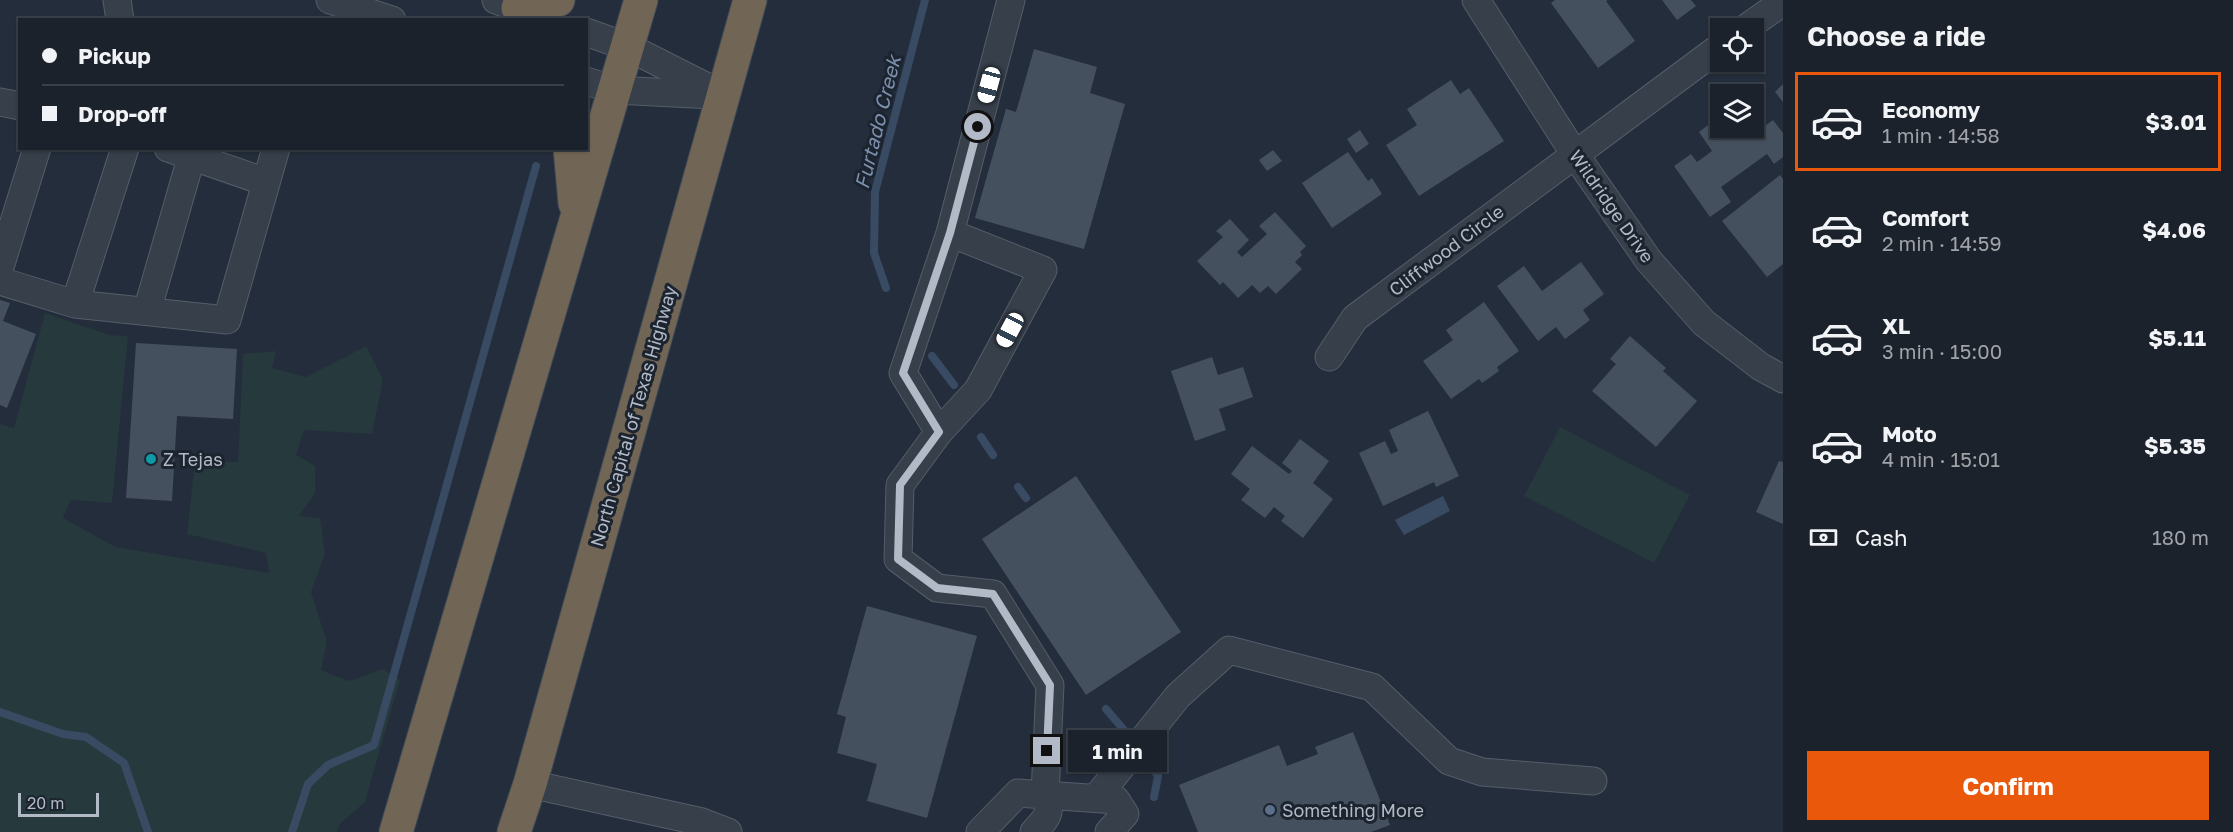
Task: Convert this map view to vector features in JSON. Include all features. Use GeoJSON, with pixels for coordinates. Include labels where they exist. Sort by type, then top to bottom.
{"type":"FeatureCollection","features":[{"type":"Feature","properties":{"kind":"highway"},"geometry":{"type":"LineString","coordinates":[[507,4],[558,0]]}},
{"type":"Feature","properties":{"kind":"highway"},"geometry":{"type":"LineString","coordinates":[[396,832],[577,221],[601,86],[627,46],[641,0]]}},
{"type":"Feature","properties":{"kind":"highway","name":"North Capital of Texas Highway"},"geometry":{"type":"LineString","coordinates":[[514,832],[530,784],[750,0]]}},
{"type":"Feature","properties":{"kind":"highway"},"geometry":{"type":"LineString","coordinates":[[570,150],[577,221]]}},
{"type":"Feature","properties":{"kind":"street"},"geometry":{"type":"LineString","coordinates":[[117,0],[120,18]]}},
{"type":"Feature","properties":{"kind":"street"},"geometry":{"type":"LineString","coordinates":[[330,0],[386,18]]}},
{"type":"Feature","properties":{"kind":"street"},"geometry":{"type":"LineString","coordinates":[[939,432],[903,373],[950,233],[1011,0]]}},
{"type":"Feature","properties":{"kind":"street","name":"Wildridge Drive"},"geometry":{"type":"LineString","coordinates":[[1476,0],[1574,153],[1650,261],[1704,324],[1761,367],[1783,379]]}},
{"type":"Feature","properties":{"kind":"street"},"geometry":{"type":"LineString","coordinates":[[1760,18],[1783,2]]}},
{"type":"Feature","properties":{"kind":"street"},"geometry":{"type":"LineString","coordinates":[[507,4],[546,18]]}},
{"type":"Feature","properties":{"kind":"street"},"geometry":{"type":"LineString","coordinates":[[588,33],[627,46],[723,95]]}},
{"type":"Feature","properties":{"kind":"street","name":"Cliffwood Circle"},"geometry":{"type":"LineString","coordinates":[[1329,357],[1355,318],[1574,153],[1710,54]]}},
{"type":"Feature","properties":{"kind":"street"},"geometry":{"type":"LineString","coordinates":[[601,86],[723,95]]}},
{"type":"Feature","properties":{"kind":"street"},"geometry":{"type":"LineString","coordinates":[[0,102],[18,106]]}},
{"type":"Feature","properties":{"kind":"street"},"geometry":{"type":"LineString","coordinates":[[0,267],[36,150]]}},
{"type":"Feature","properties":{"kind":"street"},"geometry":{"type":"LineString","coordinates":[[75,304],[124,150]]}},
{"type":"Feature","properties":{"kind":"street"},"geometry":{"type":"LineString","coordinates":[[0,280],[75,304],[227,320],[275,150]]}},
{"type":"Feature","properties":{"kind":"street"},"geometry":{"type":"LineString","coordinates":[[147,311],[184,151],[266,182]]}},
{"type":"Feature","properties":{"kind":"street"},"geometry":{"type":"LineString","coordinates":[[950,233],[1043,270],[978,390],[939,432],[900,485],[898,559],[937,588],[993,594],[1050,685],[1045,795],[1050,811],[1047,818],[1034,832]]}},
{"type":"Feature","properties":{"kind":"street"},"geometry":{"type":"LineString","coordinates":[[1096,798],[1178,696],[1229,650],[1372,687],[1449,761],[1482,772],[1593,781]]}},
{"type":"Feature","properties":{"kind":"street"},"geometry":{"type":"LineString","coordinates":[[530,784],[702,822],[728,832]]}},
{"type":"Feature","properties":{"kind":"street"},"geometry":{"type":"LineString","coordinates":[[980,832],[1018,793],[1116,800],[1125,814],[1109,832]]}},
{"type":"Feature","properties":{"kind":"shaded area"},"geometry":{"type":"Polygon","coordinates":[[[45,313],[109,335],[128,336],[112,503],[71,500],[63,518],[116,547],[269,573],[266,553],[187,534],[195,461],[238,462],[243,354],[276,351],[272,368],[306,377],[366,346],[383,379],[372,434],[304,430],[296,455],[315,466],[315,493],[299,516],[320,518],[325,554],[311,592],[327,642],[321,670],[349,681],[383,669],[400,680],[365,802],[340,824],[337,832],[0,832],[0,424],[14,428],[45,313]]]}},
{"type":"Feature","properties":{"kind":"shaded area"},"geometry":{"type":"Polygon","coordinates":[[[1560,427],[1690,495],[1654,563],[1524,496],[1560,427]]]}},
{"type":"Feature","properties":{"kind":"water"},"geometry":{"type":"Polygon","coordinates":[[[1443,496],[1450,511],[1404,535],[1395,520],[1443,496]]]}},
{"type":"Feature","properties":{"kind":"building"},"geometry":{"type":"Polygon","coordinates":[[[1555,0],[1608,0],[1606,1],[1635,41],[1598,68],[1551,3],[1555,0]]]}},
{"type":"Feature","properties":{"kind":"building"},"geometry":{"type":"Polygon","coordinates":[[[1662,0],[1691,0],[1696,6],[1677,20],[1662,0]]]}},
{"type":"Feature","properties":{"kind":"building"},"geometry":{"type":"Polygon","coordinates":[[[1034,49],[1097,67],[1090,93],[1125,104],[1084,249],[975,218],[1006,109],[1016,112],[1034,49]]]}},
{"type":"Feature","properties":{"kind":"building"},"geometry":{"type":"Polygon","coordinates":[[[1451,80],[1460,94],[1469,88],[1504,141],[1419,196],[1386,145],[1417,125],[1407,109],[1451,80]]]}},
{"type":"Feature","properties":{"kind":"building"},"geometry":{"type":"Polygon","coordinates":[[[1783,84],[1783,102],[1775,92],[1783,84]]]}},
{"type":"Feature","properties":{"kind":"building"},"geometry":{"type":"Polygon","coordinates":[[[1773,120],[1783,133],[1783,157],[1774,164],[1767,154],[1721,187],[1731,202],[1710,217],[1674,166],[1691,154],[1697,162],[1712,151],[1699,132],[1710,124],[1710,138],[1764,138],[1764,127],[1773,120]]]}},
{"type":"Feature","properties":{"kind":"building"},"geometry":{"type":"Polygon","coordinates":[[[1360,130],[1369,144],[1356,153],[1347,139],[1360,130]]]}},
{"type":"Feature","properties":{"kind":"building"},"geometry":{"type":"Polygon","coordinates":[[[1273,150],[1282,161],[1267,171],[1259,160],[1273,150]]]}},
{"type":"Feature","properties":{"kind":"building"},"geometry":{"type":"Polygon","coordinates":[[[1348,152],[1368,181],[1372,178],[1382,194],[1332,228],[1302,183],[1348,152]]]}},
{"type":"Feature","properties":{"kind":"building"},"geometry":{"type":"Polygon","coordinates":[[[1780,175],[1783,179],[1783,264],[1767,277],[1722,221],[1780,175]]]}},
{"type":"Feature","properties":{"kind":"building"},"geometry":{"type":"Polygon","coordinates":[[[1275,212],[1306,246],[1300,252],[1302,255],[1295,262],[1302,269],[1276,294],[1268,286],[1260,293],[1252,285],[1238,298],[1223,282],[1220,285],[1197,261],[1223,237],[1216,231],[1230,219],[1249,240],[1237,252],[1242,257],[1267,234],[1259,226],[1275,212]]]}},
{"type":"Feature","properties":{"kind":"building"},"geometry":{"type":"Polygon","coordinates":[[[1581,262],[1604,294],[1583,310],[1590,320],[1565,339],[1556,327],[1538,341],[1497,286],[1524,266],[1542,291],[1581,262]]]}},
{"type":"Feature","properties":{"kind":"building"},"geometry":{"type":"Polygon","coordinates":[[[0,300],[10,303],[3,321],[36,334],[7,408],[0,405],[0,300]]]}},
{"type":"Feature","properties":{"kind":"building"},"geometry":{"type":"Polygon","coordinates":[[[1484,302],[1519,351],[1497,367],[1499,371],[1482,383],[1479,379],[1451,399],[1423,361],[1453,340],[1446,330],[1484,302]]]}},
{"type":"Feature","properties":{"kind":"building"},"geometry":{"type":"Polygon","coordinates":[[[1630,336],[1666,368],[1663,371],[1697,401],[1656,447],[1592,391],[1616,364],[1610,359],[1630,336]]]}},
{"type":"Feature","properties":{"kind":"building","name":"Z Tejas"},"geometry":{"type":"Polygon","coordinates":[[[136,343],[237,349],[233,419],[177,416],[172,501],[126,498],[136,343]]]}},
{"type":"Feature","properties":{"kind":"building"},"geometry":{"type":"Polygon","coordinates":[[[1212,357],[1218,375],[1243,367],[1253,397],[1219,409],[1226,430],[1195,441],[1171,371],[1212,357]]]}},
{"type":"Feature","properties":{"kind":"building"},"geometry":{"type":"Polygon","coordinates":[[[1428,411],[1459,476],[1436,487],[1434,482],[1383,506],[1359,453],[1385,441],[1391,454],[1398,451],[1389,430],[1428,411]]]}},
{"type":"Feature","properties":{"kind":"building"},"geometry":{"type":"Polygon","coordinates":[[[1300,439],[1329,461],[1313,483],[1333,499],[1303,538],[1281,521],[1285,516],[1274,507],[1265,518],[1241,500],[1250,489],[1231,474],[1252,446],[1289,474],[1292,471],[1282,463],[1300,439]]]}},
{"type":"Feature","properties":{"kind":"building"},"geometry":{"type":"Polygon","coordinates":[[[1779,461],[1783,462],[1783,524],[1756,512],[1779,461]]]}},
{"type":"Feature","properties":{"kind":"building"},"geometry":{"type":"Polygon","coordinates":[[[1076,476],[1181,632],[1086,695],[982,539],[1076,476]]]}},
{"type":"Feature","properties":{"kind":"building"},"geometry":{"type":"Polygon","coordinates":[[[867,606],[977,636],[927,818],[867,801],[877,764],[837,753],[846,717],[837,714],[867,606]]]}},
{"type":"Feature","properties":{"kind":"building"},"geometry":{"type":"Polygon","coordinates":[[[1353,732],[1390,825],[1371,832],[1198,832],[1179,785],[1279,745],[1287,766],[1318,754],[1315,747],[1353,732]]]}},
{"type":"Feature","properties":{"kind":"waterway","name":"Furtado Creek"},"geometry":{"type":"LineString","coordinates":[[886,288],[874,253],[875,192],[925,0]]}},
{"type":"Feature","properties":{"kind":"waterway"},"geometry":{"type":"LineString","coordinates":[[292,832],[308,784],[328,765],[374,745],[536,166]]}},
{"type":"Feature","properties":{"kind":"waterway","name":"Furtado Creek"},"geometry":{"type":"LineString","coordinates":[[932,356],[954,385]]}},
{"type":"Feature","properties":{"kind":"waterway","name":"Furtado Creek"},"geometry":{"type":"LineString","coordinates":[[981,437],[993,455]]}},
{"type":"Feature","properties":{"kind":"waterway","name":"Furtado Creek"},"geometry":{"type":"LineString","coordinates":[[1018,487],[1026,498]]}},
{"type":"Feature","properties":{"kind":"waterway","name":"Furtado Creek"},"geometry":{"type":"LineString","coordinates":[[1106,709],[1124,730]]}},
{"type":"Feature","properties":{"kind":"waterway"},"geometry":{"type":"LineString","coordinates":[[0,712],[63,734],[86,737],[124,763],[148,832]]}},
{"type":"Feature","properties":{"kind":"waterway","name":"Furtado Creek"},"geometry":{"type":"LineString","coordinates":[[1150,765],[1158,776],[1154,797]]}},
{"type":"Feature","properties":{"kind":"place","name":"Z Tejas"},"geometry":{"type":"Point","coordinates":[151,459]}},
{"type":"Feature","properties":{"kind":"place","name":"Something More"},"geometry":{"type":"Point","coordinates":[1270,810]}},
{"type":"Feature","properties":{"kind":"route"},"geometry":{"type":"LineString","coordinates":[[978,127],[950,233],[903,373],[939,432],[900,485],[898,559],[937,588],[993,594],[1050,685],[1047,751]]}}]}
